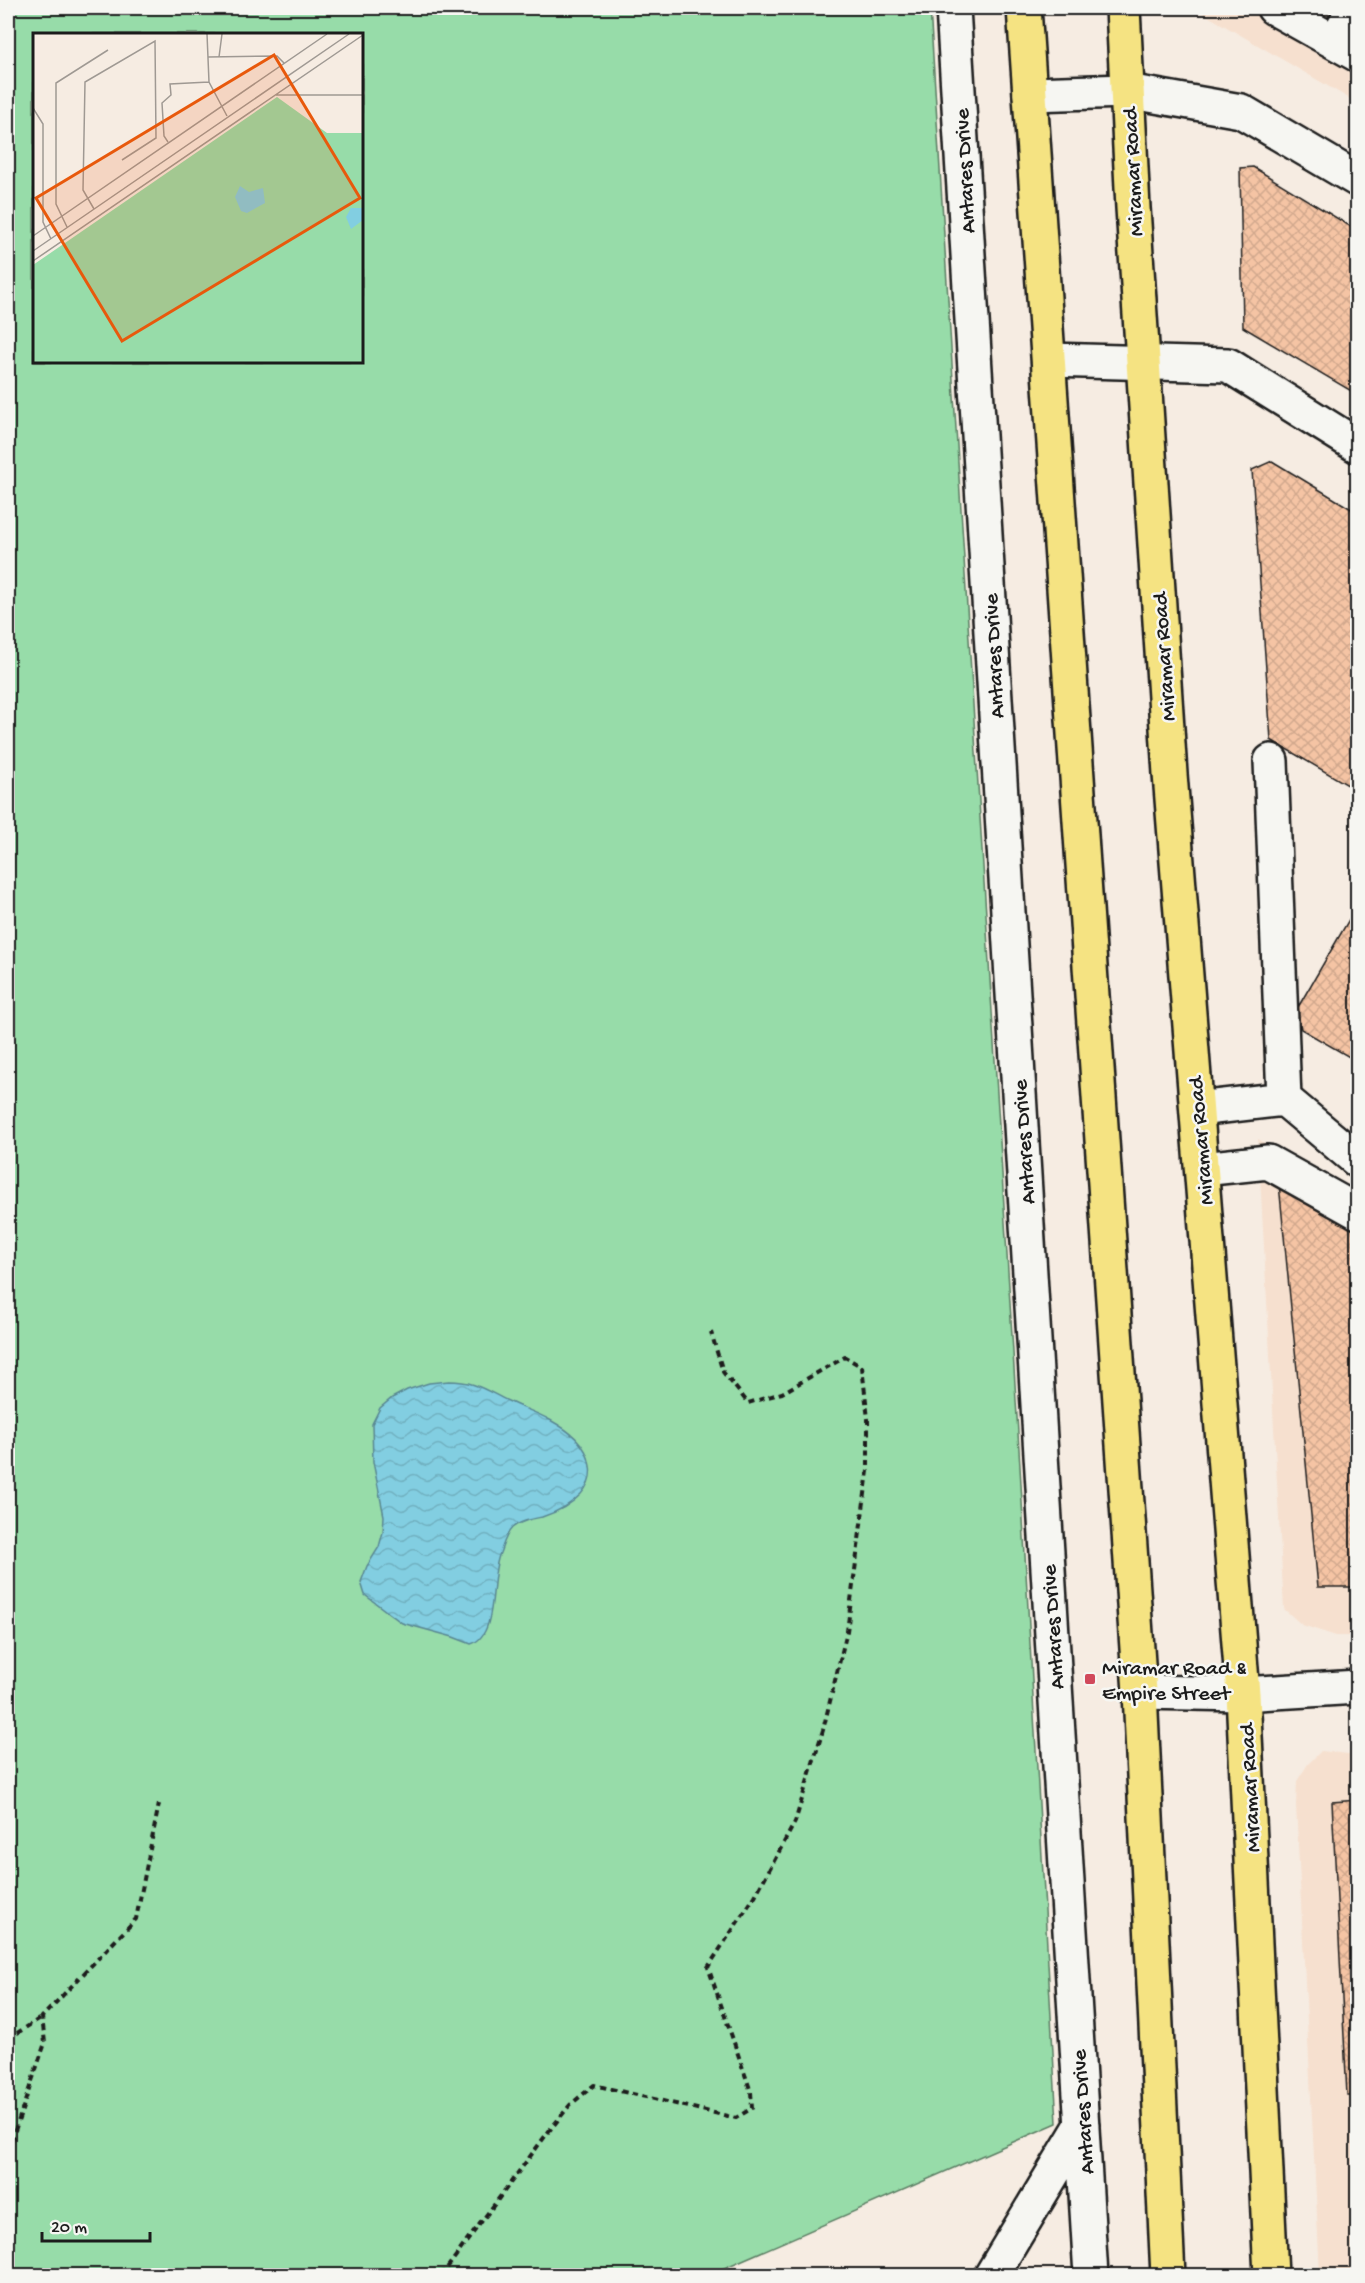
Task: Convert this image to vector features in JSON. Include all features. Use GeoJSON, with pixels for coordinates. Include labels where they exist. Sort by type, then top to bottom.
{"type":"FeatureCollection","features":[{"type":"Feature","properties":{"kind":"main road"},"geometry":{"type":"LineString","coordinates":[[1024,8],[1140,1692],[1168,2276]]}},
{"type":"Feature","properties":{"kind":"main road","name":"Miramar Road"},"geometry":{"type":"LineString","coordinates":[[1123,8],[1126,91],[1170,774],[1243,1695],[1270,2276]]}},
{"type":"Feature","properties":{"kind":"street","name":"Antares Drive"},"geometry":{"type":"LineString","coordinates":[[953,8],[1091,2276]]}},
{"type":"Feature","properties":{"kind":"street"},"geometry":{"type":"LineString","coordinates":[[1274,8],[1346,48],[1354,8]]}},
{"type":"Feature","properties":{"kind":"street"},"geometry":{"type":"LineString","coordinates":[[1030,94],[1126,91],[1241,111],[1358,180]]}},
{"type":"Feature","properties":{"kind":"street"},"geometry":{"type":"LineString","coordinates":[[1049,360],[1228,365],[1358,446]]}},
{"type":"Feature","properties":{"kind":"street"},"geometry":{"type":"LineString","coordinates":[[1271,761],[1284,1099]]}},
{"type":"Feature","properties":{"kind":"street"},"geometry":{"type":"LineString","coordinates":[[1197,1109],[1284,1099],[1358,1161]]}},
{"type":"Feature","properties":{"kind":"street"},"geometry":{"type":"LineString","coordinates":[[1202,1169],[1268,1162],[1358,1212]]}},
{"type":"Feature","properties":{"kind":"street"},"geometry":{"type":"LineString","coordinates":[[1140,1692],[1243,1695],[1358,1687]]}},
{"type":"Feature","properties":{"kind":"street"},"geometry":{"type":"LineString","coordinates":[[991,2276],[1082,2125]]}},
{"type":"Feature","properties":{"kind":"path"},"geometry":{"type":"LineString","coordinates":[[441,2276],[549,2131],[570,2105],[594,2085],[736,2118],[752,2108],[751,2092],[708,1967],[755,1896],[795,1822],[823,1730],[848,1620],[868,1471],[868,1419],[862,1367],[845,1357],[782,1393],[748,1403],[723,1372],[711,1332]]}},
{"type":"Feature","properties":{"kind":"path"},"geometry":{"type":"LineString","coordinates":[[8,2039],[42,2018],[136,1919],[159,1804]]}},
{"type":"Feature","properties":{"kind":"path"},"geometry":{"type":"LineString","coordinates":[[8,2151],[45,2043],[42,2018]]}},
{"type":"Feature","properties":{"kind":"shaded area"},"geometry":{"type":"Polygon","coordinates":[[[1194,8],[1357,8],[1357,103],[1194,8]]]}},
{"type":"Feature","properties":{"kind":"shaded area"},"geometry":{"type":"Polygon","coordinates":[[[1258,1139],[1357,1197],[1357,1636],[1336,1636],[1302,1625],[1284,1609],[1258,1139]]]}},
{"type":"Feature","properties":{"kind":"shaded area"},"geometry":{"type":"Polygon","coordinates":[[[1321,1751],[1357,1755],[1357,2275],[1320,2275],[1296,1805],[1297,1781],[1308,1764],[1321,1751]]]}},
{"type":"Feature","properties":{"kind":"green space"},"geometry":{"type":"Polygon","coordinates":[[[8,8],[930,8],[1019,1449],[1057,2123],[708,2275],[8,2276],[8,8]]]}},
{"type":"Feature","properties":{"kind":"water"},"geometry":{"type":"Polygon","coordinates":[[[449,1381],[480,1387],[557,1424],[581,1444],[588,1458],[590,1470],[587,1485],[572,1502],[553,1513],[526,1521],[510,1530],[497,1563],[490,1618],[480,1638],[471,1644],[402,1623],[365,1595],[361,1582],[367,1566],[379,1547],[383,1532],[384,1516],[373,1462],[372,1424],[380,1408],[392,1398],[429,1383],[449,1381]]]}},
{"type":"Feature","properties":{"kind":"building"},"geometry":{"type":"Polygon","coordinates":[[[1253,167],[1358,231],[1358,395],[1243,327],[1240,168],[1253,167]]]}},
{"type":"Feature","properties":{"kind":"building"},"geometry":{"type":"Polygon","coordinates":[[[1272,461],[1358,513],[1358,791],[1271,740],[1252,470],[1272,461]]]}},
{"type":"Feature","properties":{"kind":"building"},"geometry":{"type":"Polygon","coordinates":[[[1358,904],[1358,1062],[1301,1029],[1297,1009],[1358,904]]]}},
{"type":"Feature","properties":{"kind":"building"},"geometry":{"type":"Polygon","coordinates":[[[1279,1184],[1358,1231],[1358,1587],[1318,1587],[1279,1184]]]}},
{"type":"Feature","properties":{"kind":"building"},"geometry":{"type":"Polygon","coordinates":[[[1358,1800],[1358,2095],[1347,2095],[1332,1802],[1358,1800]]]}},
{"type":"Feature","properties":{"kind":"place","name":"Miramar Road & Empire Street"},"geometry":{"type":"Point","coordinates":[1090,1679]}}]}
